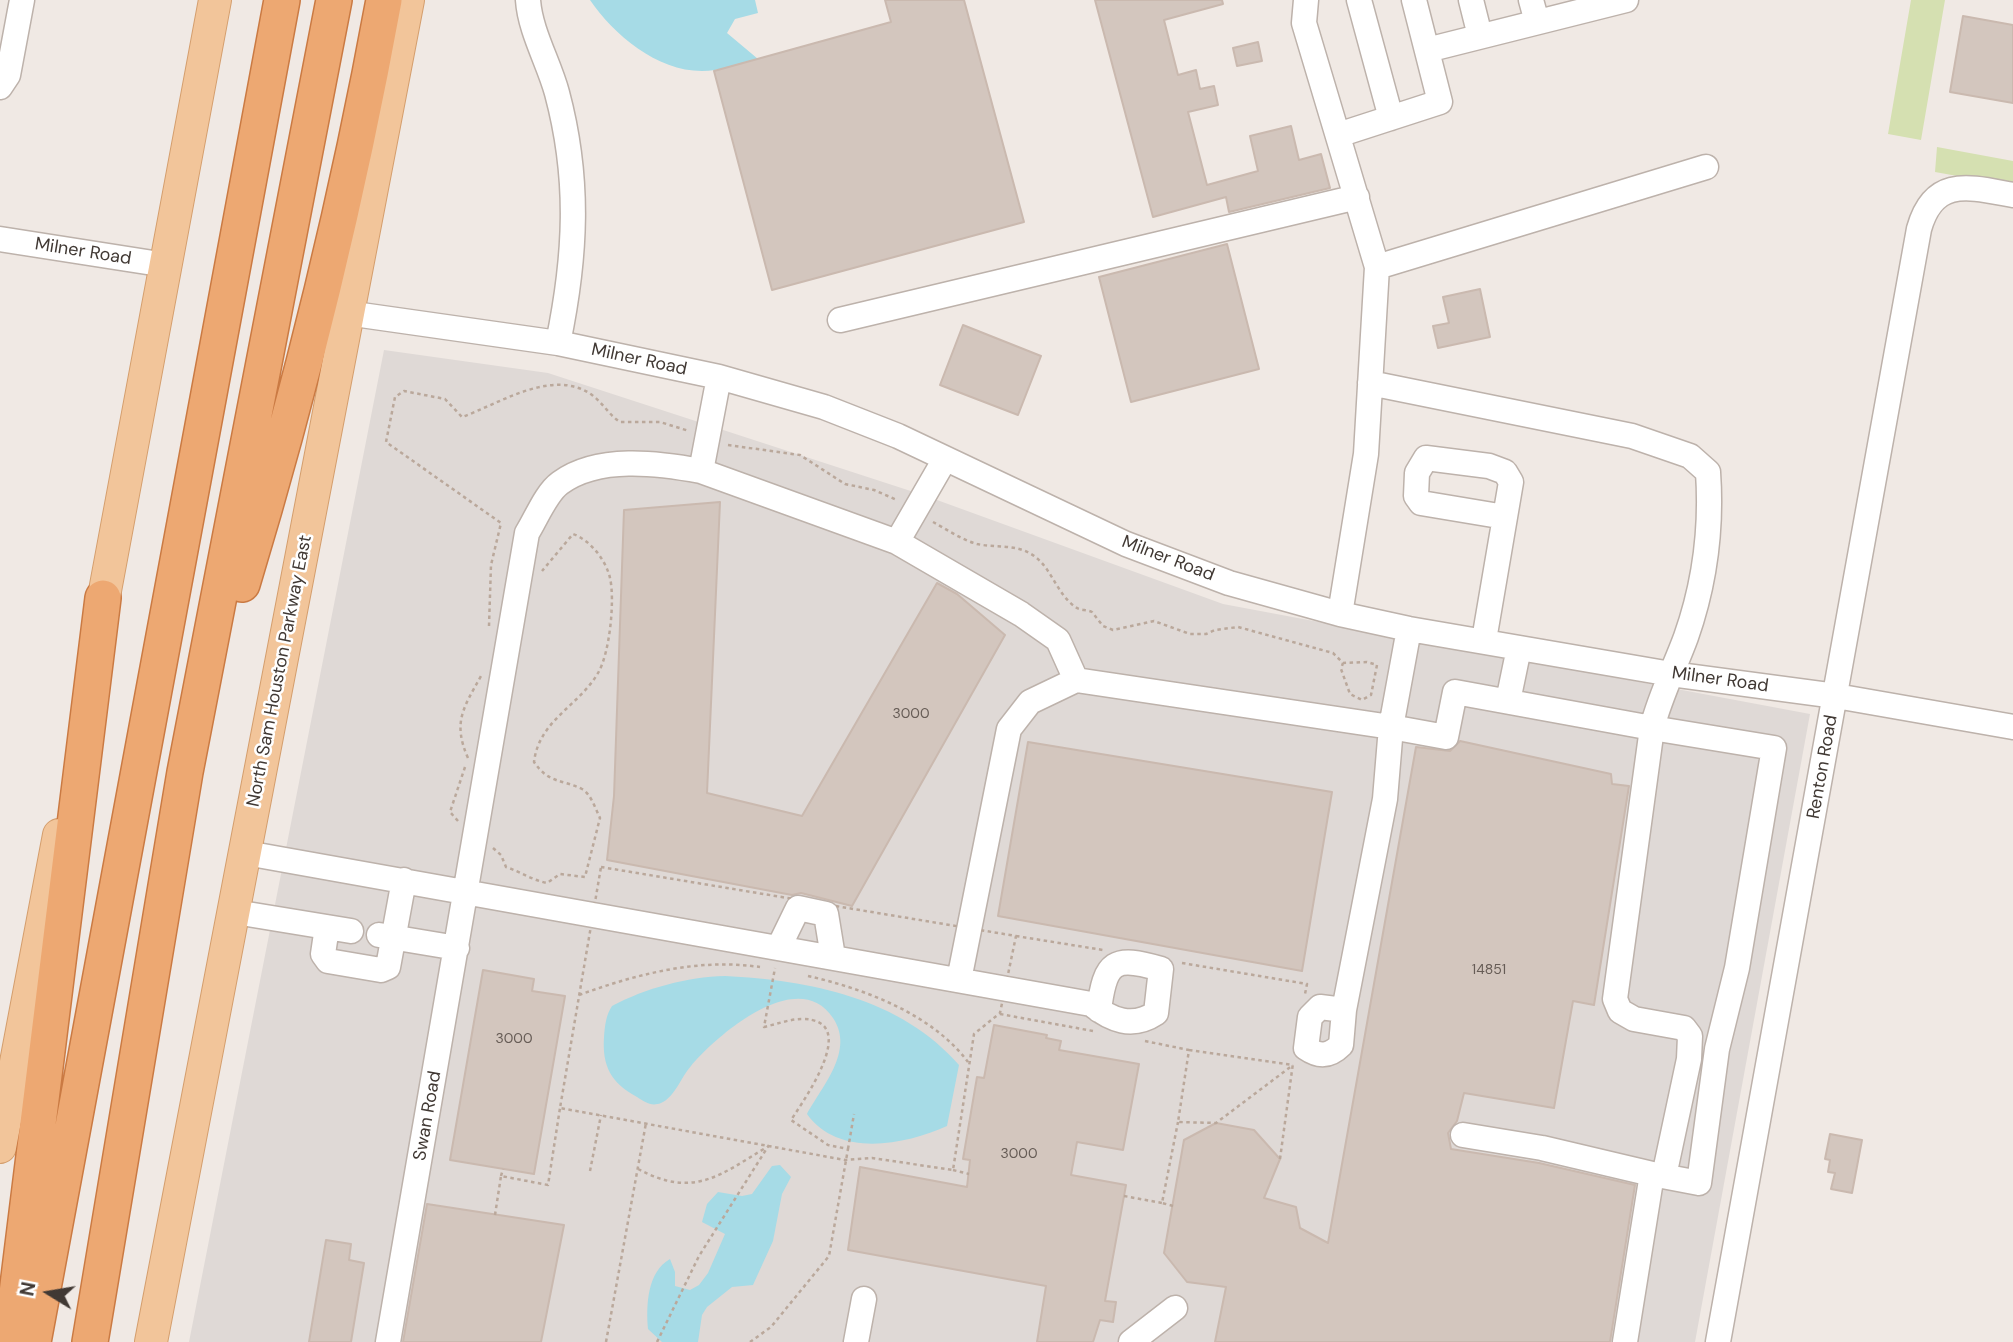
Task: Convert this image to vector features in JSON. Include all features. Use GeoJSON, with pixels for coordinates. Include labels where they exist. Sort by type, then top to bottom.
{"type":"FeatureCollection","features":[{"type":"Feature","properties":{"kind":"highway"},"geometry":{"type":"LineString","coordinates":[[33,1342],[282,0]]}},
{"type":"Feature","properties":{"kind":"highway"},"geometry":{"type":"LineString","coordinates":[[90,1342],[185,772],[334,0]]}},
{"type":"Feature","properties":{"kind":"highway"},"geometry":{"type":"LineString","coordinates":[[185,772],[282,449],[361,127],[384,0]]}},
{"type":"Feature","properties":{"kind":"highway"},"geometry":{"type":"LineString","coordinates":[[11,1342],[103,598]]}},
{"type":"Feature","properties":{"kind":"main road"},"geometry":{"type":"LineString","coordinates":[[0,1147],[215,0]]}},
{"type":"Feature","properties":{"kind":"main road","name":"North Sam Houston Parkway East"},"geometry":{"type":"LineString","coordinates":[[151,1342],[408,0]]}},
{"type":"Feature","properties":{"kind":"street"},"geometry":{"type":"LineString","coordinates":[[0,87],[8,75],[22,0]]}},
{"type":"Feature","properties":{"kind":"street"},"geometry":{"type":"LineString","coordinates":[[528,0],[556,91],[572,184],[571,281],[558,343]]}},
{"type":"Feature","properties":{"kind":"street"},"geometry":{"type":"LineString","coordinates":[[1306,0],[1304,23],[1377,267],[1366,454],[1340,614]]}},
{"type":"Feature","properties":{"kind":"street"},"geometry":{"type":"LineString","coordinates":[[1359,0],[1391,118]]}},
{"type":"Feature","properties":{"kind":"street"},"geometry":{"type":"LineString","coordinates":[[1338,135],[1440,102],[1414,0]]}},
{"type":"Feature","properties":{"kind":"street"},"geometry":{"type":"LineString","coordinates":[[1471,0],[1480,36]]}},
{"type":"Feature","properties":{"kind":"street"},"geometry":{"type":"LineString","coordinates":[[1427,50],[1480,36],[1534,11],[1626,0]]}},
{"type":"Feature","properties":{"kind":"street"},"geometry":{"type":"LineString","coordinates":[[1377,267],[1706,167]]}},
{"type":"Feature","properties":{"kind":"street","name":"Renton Road"},"geometry":{"type":"LineString","coordinates":[[1718,1342],[1919,229],[1924,213],[1935,195],[1949,189],[1975,189],[2013,195]]}},
{"type":"Feature","properties":{"kind":"street"},"geometry":{"type":"LineString","coordinates":[[841,320],[1357,197]]}},
{"type":"Feature","properties":{"kind":"street","name":"Milner Road"},"geometry":{"type":"LineString","coordinates":[[0,239],[166,265]]}},
{"type":"Feature","properties":{"kind":"street","name":"Milner Road"},"geometry":{"type":"LineString","coordinates":[[347,313],[558,343],[719,377],[824,407],[944,458],[1126,544],[1229,583],[1340,614],[1409,629],[1671,674],[1836,696],[2013,727]]}},
{"type":"Feature","properties":{"kind":"street"},"geometry":{"type":"LineString","coordinates":[[701,471],[719,377]]}},
{"type":"Feature","properties":{"kind":"street"},"geometry":{"type":"LineString","coordinates":[[1370,383],[1632,436],[1690,456],[1708,472],[1709,544],[1686,635],[1652,728],[1615,999],[1620,1011],[1634,1019],[1684,1028],[1690,1036],[1689,1059],[1658,1175],[1625,1342]]}},
{"type":"Feature","properties":{"kind":"street"},"geometry":{"type":"LineString","coordinates":[[897,542],[944,458]]}},
{"type":"Feature","properties":{"kind":"street","name":"Swan Road"},"geometry":{"type":"LineString","coordinates":[[388,1342],[527,533],[558,484],[599,466],[665,464],[701,471],[897,542],[1021,614],[1058,640],[1076,680]]}},
{"type":"Feature","properties":{"kind":"street"},"geometry":{"type":"LineString","coordinates":[[1484,640],[1505,517]]}},
{"type":"Feature","properties":{"kind":"street"},"geometry":{"type":"LineString","coordinates":[[1345,1010],[1385,799],[1391,727],[1409,629]]}},
{"type":"Feature","properties":{"kind":"street"},"geometry":{"type":"LineString","coordinates":[[1508,702],[1520,648]]}},
{"type":"Feature","properties":{"kind":"street"},"geometry":{"type":"LineString","coordinates":[[959,979],[1009,729],[1030,702],[1076,680],[1447,737],[1455,692],[1774,748],[1737,968],[1717,1049],[1699,1183],[1542,1148],[1463,1135]]}},
{"type":"Feature","properties":{"kind":"street"},"geometry":{"type":"LineString","coordinates":[[246,853],[593,913],[778,962],[833,957],[1091,1004],[1096,1021]]}},
{"type":"Feature","properties":{"kind":"street"},"geometry":{"type":"LineString","coordinates":[[235,912],[339,929],[323,954],[328,961],[381,970],[388,967],[386,937],[404,880]]}},
{"type":"Feature","properties":{"kind":"street"},"geometry":{"type":"LineString","coordinates":[[778,962],[798,908],[826,914],[833,957]]}},
{"type":"Feature","properties":{"kind":"street"},"geometry":{"type":"LineString","coordinates":[[386,937],[457,948]]}},
{"type":"Feature","properties":{"kind":"street"},"geometry":{"type":"LineString","coordinates":[[856,1342],[864,1299]]}},
{"type":"Feature","properties":{"kind":"street"},"geometry":{"type":"LineString","coordinates":[[1131,1342],[1175,1308]]}},
{"type":"Feature","properties":{"kind":"path"},"geometry":{"type":"LineString","coordinates":[[513,615],[489,631],[491,565],[500,523],[386,442],[395,397],[404,391],[445,399],[462,417],[526,392],[566,385],[593,396],[620,422],[660,422],[722,444],[800,455],[845,484],[874,490],[966,541],[1021,550],[1033,555],[1048,570],[1059,592],[1078,609],[1092,612],[1103,626],[1113,630],[1154,621],[1191,634],[1206,634],[1238,626],[1310,644],[1334,653],[1343,663]]}},
{"type":"Feature","properties":{"kind":"path"},"geometry":{"type":"LineString","coordinates":[[486,669],[460,718],[463,747],[468,760],[450,812],[466,833],[501,855],[506,867],[526,873],[533,880],[547,883],[559,874],[584,877],[600,818],[590,796],[581,789],[550,778],[534,762],[536,747],[544,732],[582,692],[601,666],[609,636],[610,578],[592,547],[573,534],[536,580]]}},
{"type":"Feature","properties":{"kind":"path"},"geometry":{"type":"LineString","coordinates":[[1367,662],[1377,665],[1371,695],[1362,701],[1350,694],[1341,669],[1343,663],[1367,662]]}},
{"type":"Feature","properties":{"kind":"path"},"geometry":{"type":"LineString","coordinates":[[501,1176],[548,1185],[600,867],[1109,951]]}},
{"type":"Feature","properties":{"kind":"path"},"geometry":{"type":"LineString","coordinates":[[953,1170],[974,1034],[1000,1013],[1016,936]]}},
{"type":"Feature","properties":{"kind":"path"},"geometry":{"type":"LineString","coordinates":[[579,995],[624,979],[676,968],[778,962],[773,975],[764,1027],[806,1018],[822,1026],[827,1032],[829,1047],[819,1075],[790,1120],[828,1145],[848,1149]]}},
{"type":"Feature","properties":{"kind":"path"},"geometry":{"type":"LineString","coordinates":[[1175,962],[1307,984],[1304,997]]}},
{"type":"Feature","properties":{"kind":"path"},"geometry":{"type":"LineString","coordinates":[[804,975],[853,990],[912,1015],[937,1030],[968,1062]]}},
{"type":"Feature","properties":{"kind":"path"},"geometry":{"type":"LineString","coordinates":[[1000,1013],[1096,1021]]}},
{"type":"Feature","properties":{"kind":"path"},"geometry":{"type":"LineString","coordinates":[[1135,1039],[1293,1065]]}},
{"type":"Feature","properties":{"kind":"path"},"geometry":{"type":"LineString","coordinates":[[1162,1203],[1189,1050]]}},
{"type":"Feature","properties":{"kind":"path"},"geometry":{"type":"LineString","coordinates":[[1280,1159],[1295,1051]]}},
{"type":"Feature","properties":{"kind":"path"},"geometry":{"type":"LineString","coordinates":[[1178,1122],[1216,1123],[1293,1065]]}},
{"type":"Feature","properties":{"kind":"path"},"geometry":{"type":"LineString","coordinates":[[560,1108],[845,1160],[872,1158],[969,1174]]}},
{"type":"Feature","properties":{"kind":"path"},"geometry":{"type":"LineString","coordinates":[[750,1342],[771,1327],[829,1256],[854,1114]]}},
{"type":"Feature","properties":{"kind":"path"},"geometry":{"type":"LineString","coordinates":[[590,1171],[601,1115]]}},
{"type":"Feature","properties":{"kind":"path"},"geometry":{"type":"LineString","coordinates":[[606,1342],[646,1122]]}},
{"type":"Feature","properties":{"kind":"path"},"geometry":{"type":"LineString","coordinates":[[637,1169],[671,1181],[695,1182],[731,1172],[769,1145]]}},
{"type":"Feature","properties":{"kind":"path"},"geometry":{"type":"LineString","coordinates":[[657,1342],[710,1239],[769,1145]]}},
{"type":"Feature","properties":{"kind":"path"},"geometry":{"type":"LineString","coordinates":[[495,1215],[503,1169]]}},
{"type":"Feature","properties":{"kind":"path"},"geometry":{"type":"LineString","coordinates":[[1124,1196],[1172,1206]]}},
{"type":"Feature","properties":{"kind":"shaded area"},"geometry":{"type":"Polygon","coordinates":[[[384,350],[548,373],[926,496],[1223,604],[1810,714],[1695,1342],[189,1342],[384,350]]]}},
{"type":"Feature","properties":{"kind":"green space"},"geometry":{"type":"Polygon","coordinates":[[[1911,0],[1945,0],[1921,140],[1888,134],[1911,0]]]}},
{"type":"Feature","properties":{"kind":"green space"},"geometry":{"type":"Polygon","coordinates":[[[1937,147],[2013,161],[2013,186],[1935,172],[1937,147]]]}},
{"type":"Feature","properties":{"kind":"water"},"geometry":{"type":"Polygon","coordinates":[[[590,0],[755,0],[758,13],[735,19],[727,33],[758,59],[715,70],[678,68],[660,61],[628,41],[613,28],[590,0]]]}},
{"type":"Feature","properties":{"kind":"water"},"geometry":{"type":"Polygon","coordinates":[[[725,976],[821,988],[882,1008],[910,1023],[936,1042],[959,1065],[947,1126],[912,1138],[873,1144],[836,1137],[820,1128],[807,1114],[834,1068],[840,1043],[839,1030],[833,1018],[818,1004],[800,999],[780,1002],[759,1010],[738,1023],[703,1053],[670,1096],[661,1103],[648,1103],[628,1092],[615,1080],[607,1065],[604,1047],[605,1024],[612,1006],[667,985],[725,976]]]}},
{"type":"Feature","properties":{"kind":"water"},"geometry":{"type":"Polygon","coordinates":[[[780,1165],[791,1177],[782,1194],[773,1241],[753,1285],[732,1287],[707,1307],[702,1315],[698,1342],[662,1342],[648,1329],[648,1300],[657,1272],[670,1259],[675,1272],[675,1286],[690,1290],[699,1285],[708,1273],[725,1234],[702,1222],[707,1204],[718,1192],[742,1196],[752,1194],[772,1166],[780,1165]]]}},
{"type":"Feature","properties":{"kind":"building"},"geometry":{"type":"Polygon","coordinates":[[[885,0],[964,0],[1024,222],[772,290],[714,71],[891,22],[885,0]]]}},
{"type":"Feature","properties":{"kind":"building"},"geometry":{"type":"Polygon","coordinates":[[[1095,0],[1222,0],[1223,4],[1164,20],[1178,75],[1196,70],[1200,89],[1214,86],[1218,105],[1188,112],[1207,185],[1258,171],[1250,136],[1291,126],[1299,160],[1321,154],[1330,188],[1229,212],[1226,197],[1153,217],[1095,0]]]}},
{"type":"Feature","properties":{"kind":"building"},"geometry":{"type":"Polygon","coordinates":[[[1963,16],[2013,25],[2013,103],[1950,92],[1963,16]]]}},
{"type":"Feature","properties":{"kind":"building"},"geometry":{"type":"Polygon","coordinates":[[[1258,42],[1262,61],[1237,66],[1233,48],[1258,42]]]}},
{"type":"Feature","properties":{"kind":"building"},"geometry":{"type":"Polygon","coordinates":[[[1227,244],[1259,369],[1131,402],[1099,277],[1227,244]]]}},
{"type":"Feature","properties":{"kind":"building"},"geometry":{"type":"Polygon","coordinates":[[[1480,289],[1490,337],[1438,348],[1433,326],[1449,323],[1443,297],[1480,289]]]}},
{"type":"Feature","properties":{"kind":"building"},"geometry":{"type":"Polygon","coordinates":[[[963,325],[1041,356],[1018,415],[940,385],[963,325]]]}},
{"type":"Feature","properties":{"kind":"building"},"geometry":{"type":"Polygon","coordinates":[[[720,502],[707,793],[802,816],[937,583],[957,594],[1005,635],[852,906],[801,893],[792,895],[607,860],[614,796],[624,510],[720,502]]]}},
{"type":"Feature","properties":{"kind":"building"},"geometry":{"type":"Polygon","coordinates":[[[1460,741],[1611,774],[1612,784],[1629,786],[1594,1005],[1573,1001],[1554,1108],[1464,1093],[1457,1121],[1448,1133],[1451,1149],[1539,1163],[1635,1185],[1610,1342],[1215,1342],[1226,1287],[1187,1282],[1164,1253],[1184,1140],[1216,1123],[1254,1130],[1280,1159],[1264,1198],[1296,1207],[1300,1228],[1328,1243],[1416,747],[1450,751],[1460,741]]]}},
{"type":"Feature","properties":{"kind":"building"},"geometry":{"type":"Polygon","coordinates":[[[1028,742],[1332,792],[1302,971],[998,916],[1028,742]]]}},
{"type":"Feature","properties":{"kind":"building"},"geometry":{"type":"Polygon","coordinates":[[[483,970],[534,979],[532,991],[565,996],[534,1174],[450,1160],[483,970]]]}},
{"type":"Feature","properties":{"kind":"building"},"geometry":{"type":"Polygon","coordinates":[[[994,1025],[1047,1035],[1046,1038],[1061,1041],[1059,1050],[1139,1064],[1123,1150],[1077,1142],[1071,1175],[1126,1185],[1105,1301],[1116,1302],[1113,1322],[1100,1320],[1093,1342],[1037,1342],[1046,1286],[848,1250],[860,1167],[967,1187],[970,1160],[963,1159],[977,1077],[984,1078],[994,1025]]]}},
{"type":"Feature","properties":{"kind":"building"},"geometry":{"type":"Polygon","coordinates":[[[1830,1134],[1862,1140],[1852,1193],[1831,1189],[1835,1173],[1828,1172],[1830,1160],[1825,1159],[1830,1134]]]}},
{"type":"Feature","properties":{"kind":"building"},"geometry":{"type":"Polygon","coordinates":[[[427,1204],[564,1225],[541,1342],[403,1342],[427,1204]]]}},
{"type":"Feature","properties":{"kind":"building"},"geometry":{"type":"Polygon","coordinates":[[[326,1240],[351,1244],[349,1260],[364,1263],[351,1342],[309,1342],[326,1240]]]}}]}
